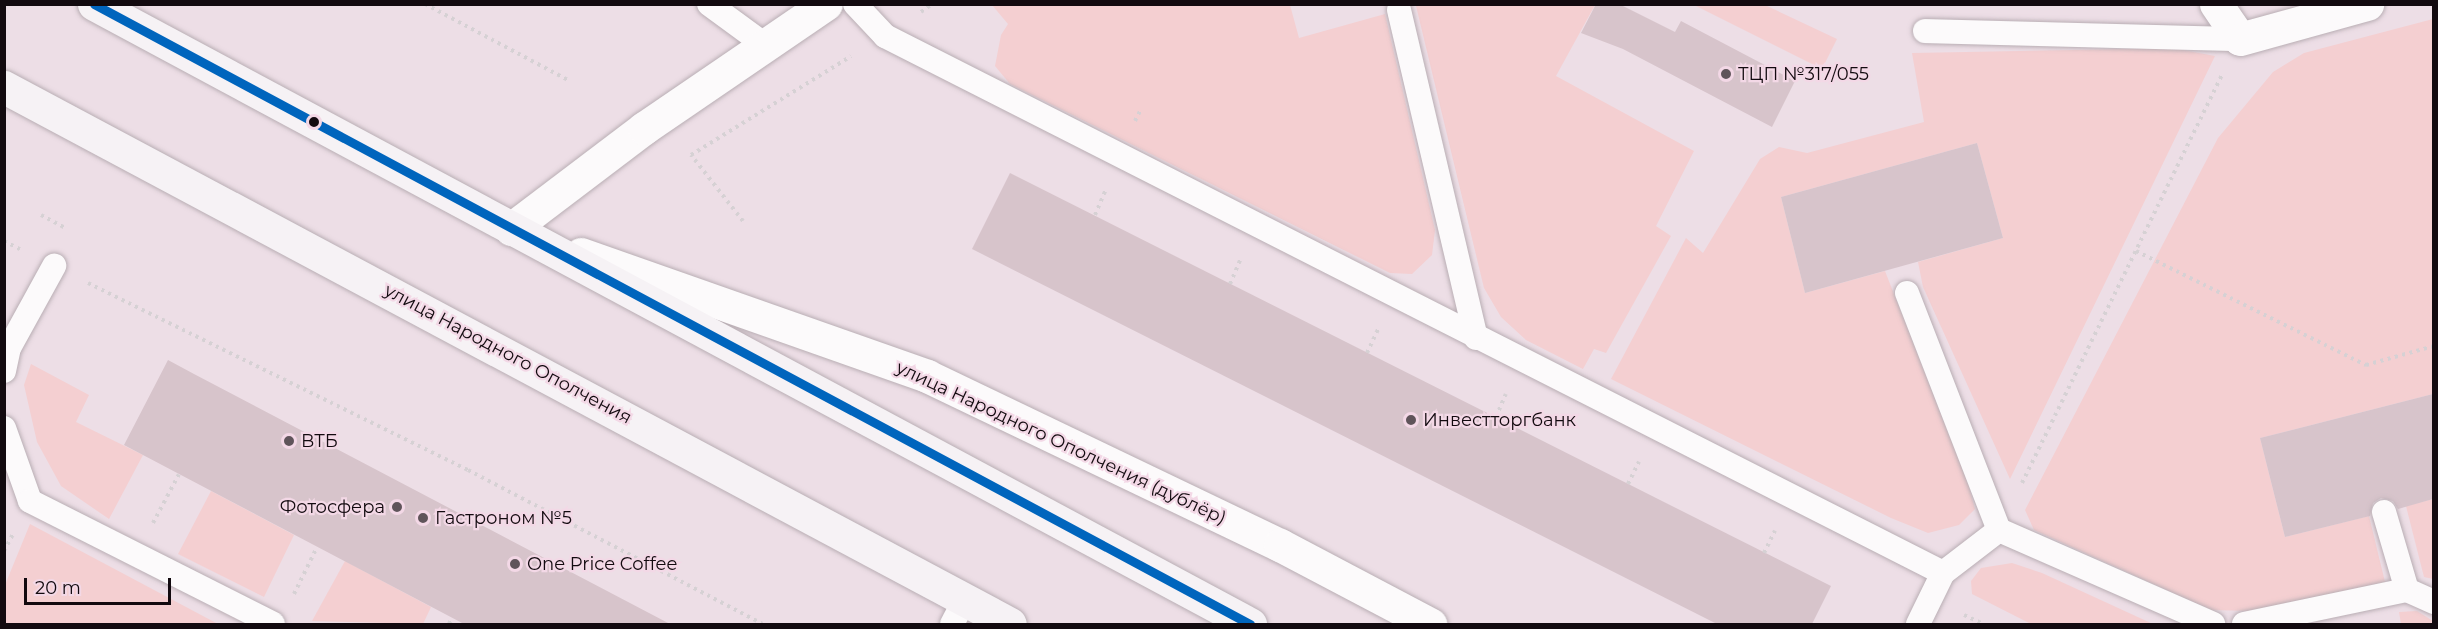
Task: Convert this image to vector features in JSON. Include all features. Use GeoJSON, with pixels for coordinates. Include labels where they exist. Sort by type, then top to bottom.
{"type":"FeatureCollection","features":[{"type":"Feature","properties":{"kind":"main road"},"geometry":{"type":"LineString","coordinates":[[94,4],[1250,624]]}},
{"type":"Feature","properties":{"kind":"main road","name":"улица Народного Ополчения"},"geometry":{"type":"LineString","coordinates":[[4,87],[958,613],[1010,624]]}},
{"type":"Feature","properties":{"kind":"street"},"geometry":{"type":"LineString","coordinates":[[511,229],[644,128],[826,4]]}},
{"type":"Feature","properties":{"kind":"street"},"geometry":{"type":"LineString","coordinates":[[2216,4],[2240,39],[2367,4]]}},
{"type":"Feature","properties":{"kind":"street","name":"улица Народного Ополчения (дублёр)"},"geometry":{"type":"LineString","coordinates":[[511,229],[927,376],[1280,544],[1430,624]]}},
{"type":"Feature","properties":{"kind":"lane"},"geometry":{"type":"LineString","coordinates":[[709,4],[765,45]]}},
{"type":"Feature","properties":{"kind":"lane"},"geometry":{"type":"LineString","coordinates":[[855,4],[885,36],[1476,338],[1943,573]]}},
{"type":"Feature","properties":{"kind":"lane"},"geometry":{"type":"LineString","coordinates":[[1399,10],[1476,338]]}},
{"type":"Feature","properties":{"kind":"lane"},"geometry":{"type":"LineString","coordinates":[[1925,31],[2240,39]]}},
{"type":"Feature","properties":{"kind":"lane"},"geometry":{"type":"LineString","coordinates":[[4,371],[9,348],[54,266]]}},
{"type":"Feature","properties":{"kind":"lane"},"geometry":{"type":"LineString","coordinates":[[1907,293],[1999,530],[2213,624]]}},
{"type":"Feature","properties":{"kind":"lane"},"geometry":{"type":"LineString","coordinates":[[4,428],[30,501],[273,624]]}},
{"type":"Feature","properties":{"kind":"lane"},"geometry":{"type":"LineString","coordinates":[[2384,512],[2408,590]]}},
{"type":"Feature","properties":{"kind":"lane"},"geometry":{"type":"LineString","coordinates":[[1918,624],[1943,573],[1999,530]]}},
{"type":"Feature","properties":{"kind":"lane"},"geometry":{"type":"LineString","coordinates":[[2244,624],[2408,590],[2433,602]]}},
{"type":"Feature","properties":{"kind":"path"},"geometry":{"type":"LineString","coordinates":[[425,4],[570,81]]}},
{"type":"Feature","properties":{"kind":"path"},"geometry":{"type":"LineString","coordinates":[[744,221],[691,155],[885,36],[932,4]]}},
{"type":"Feature","properties":{"kind":"path"},"geometry":{"type":"LineString","coordinates":[[1999,530],[2240,39]]}},
{"type":"Feature","properties":{"kind":"path"},"geometry":{"type":"LineString","coordinates":[[4,241],[468,470],[762,624]]}},
{"type":"Feature","properties":{"kind":"path"},"geometry":{"type":"LineString","coordinates":[[2136,251],[2366,365],[2433,346]]}},
{"type":"Feature","properties":{"kind":"path"},"geometry":{"type":"LineString","coordinates":[[136,555],[179,474]]}},
{"type":"Feature","properties":{"kind":"path"},"geometry":{"type":"LineString","coordinates":[[289,605],[317,547]]}},
{"type":"Feature","properties":{"kind":"path"},"geometry":{"type":"LineString","coordinates":[[449,624],[452,618]]}},
{"type":"Feature","properties":{"kind":"shaded area"},"geometry":{"type":"Polygon","coordinates":[[[992,5],[1290,5],[1299,38],[1385,14],[1435,230],[1432,255],[1412,274],[1390,273],[1010,84],[995,66],[1001,35],[1008,24],[992,5]]]}},
{"type":"Feature","properties":{"kind":"shaded area"},"geometry":{"type":"Polygon","coordinates":[[[1595,5],[1556,76],[1694,151],[1656,226],[1671,236],[1606,353],[1594,349],[1583,369],[1526,340],[1501,317],[1484,288],[1416,6],[1595,5]]]}},
{"type":"Feature","properties":{"kind":"shaded area"},"geometry":{"type":"Polygon","coordinates":[[[1694,5],[1765,5],[1837,39],[1822,69],[1694,5]]]}},
{"type":"Feature","properties":{"kind":"shaded area"},"geometry":{"type":"Polygon","coordinates":[[[2433,19],[2433,394],[2260,438],[2285,537],[2369,516],[2385,582],[2252,611],[2211,610],[2034,530],[2025,510],[2218,138],[2273,72],[2304,53],[2433,19]]]}},
{"type":"Feature","properties":{"kind":"shaded area"},"geometry":{"type":"Polygon","coordinates":[[[2173,48],[2215,56],[2010,479],[1923,287],[1918,262],[2003,238],[1977,143],[1781,197],[1805,293],[1885,271],[1969,487],[1975,509],[1959,525],[1928,533],[1891,518],[1611,379],[1686,238],[1703,253],[1760,159],[1779,147],[1807,153],[1924,122],[1912,53],[2173,48]]]}},
{"type":"Feature","properties":{"kind":"shaded area"},"geometry":{"type":"Polygon","coordinates":[[[31,364],[89,395],[76,422],[143,455],[109,519],[61,486],[37,442],[24,385],[31,364]]]}},
{"type":"Feature","properties":{"kind":"shaded area"},"geometry":{"type":"Polygon","coordinates":[[[211,491],[294,535],[264,597],[178,554],[211,491]]]}},
{"type":"Feature","properties":{"kind":"shaded area"},"geometry":{"type":"Polygon","coordinates":[[[2433,499],[2433,579],[2424,577],[2406,506],[2433,499]]]}},
{"type":"Feature","properties":{"kind":"shaded area"},"geometry":{"type":"Polygon","coordinates":[[[30,524],[218,624],[5,624],[5,585],[30,524]]]}},
{"type":"Feature","properties":{"kind":"shaded area"},"geometry":{"type":"Polygon","coordinates":[[[345,561],[431,607],[423,624],[312,621],[345,561]]]}},
{"type":"Feature","properties":{"kind":"shaded area"},"geometry":{"type":"Polygon","coordinates":[[[2012,563],[2042,573],[2153,624],[2031,624],[1972,594],[1971,581],[1981,568],[2012,563]]]}},
{"type":"Feature","properties":{"kind":"shaded area"},"geometry":{"type":"Polygon","coordinates":[[[2417,611],[2433,621],[2433,624],[2401,624],[2399,612],[2417,611]]]}},
{"type":"Feature","properties":{"kind":"building","name":"ТЦП №317/055"},"geometry":{"type":"Polygon","coordinates":[[[1596,4],[1619,4],[1675,32],[1681,21],[1795,81],[1772,127],[1623,49],[1581,33],[1596,4]]]}},
{"type":"Feature","properties":{"kind":"building"},"geometry":{"type":"Polygon","coordinates":[[[1977,143],[2003,238],[1805,293],[1781,197],[1977,143]]]}},
{"type":"Feature","properties":{"kind":"building"},"geometry":{"type":"Polygon","coordinates":[[[1010,173],[1831,586],[1812,624],[1717,624],[972,249],[1010,173]]]}},
{"type":"Feature","properties":{"kind":"building"},"geometry":{"type":"Polygon","coordinates":[[[168,360],[670,624],[464,624],[124,445],[168,360]]]}},
{"type":"Feature","properties":{"kind":"building"},"geometry":{"type":"Polygon","coordinates":[[[2433,394],[2433,499],[2398,509],[2393,501],[2381,498],[2373,503],[2370,516],[2285,537],[2260,438],[2433,394]]]}},
{"type":"Feature","properties":{"kind":"transit line"},"geometry":{"type":"LineString","coordinates":[[94,4],[1250,624]]}},
{"type":"Feature","properties":{"kind":"place","name":"ТЦП №317/055"},"geometry":{"type":"Point","coordinates":[1726,74]}},
{"type":"Feature","properties":{"kind":"place","name":"Инвестторгбанк"},"geometry":{"type":"Point","coordinates":[1411,420]}},
{"type":"Feature","properties":{"kind":"place","name":"ВТБ"},"geometry":{"type":"Point","coordinates":[289,441]}},
{"type":"Feature","properties":{"kind":"place","name":"Фотосфера"},"geometry":{"type":"Point","coordinates":[397,507]}},
{"type":"Feature","properties":{"kind":"place","name":"Гастроном №5"},"geometry":{"type":"Point","coordinates":[423,518]}},
{"type":"Feature","properties":{"kind":"place","name":"One Price Coffee"},"geometry":{"type":"Point","coordinates":[515,564]}}]}
